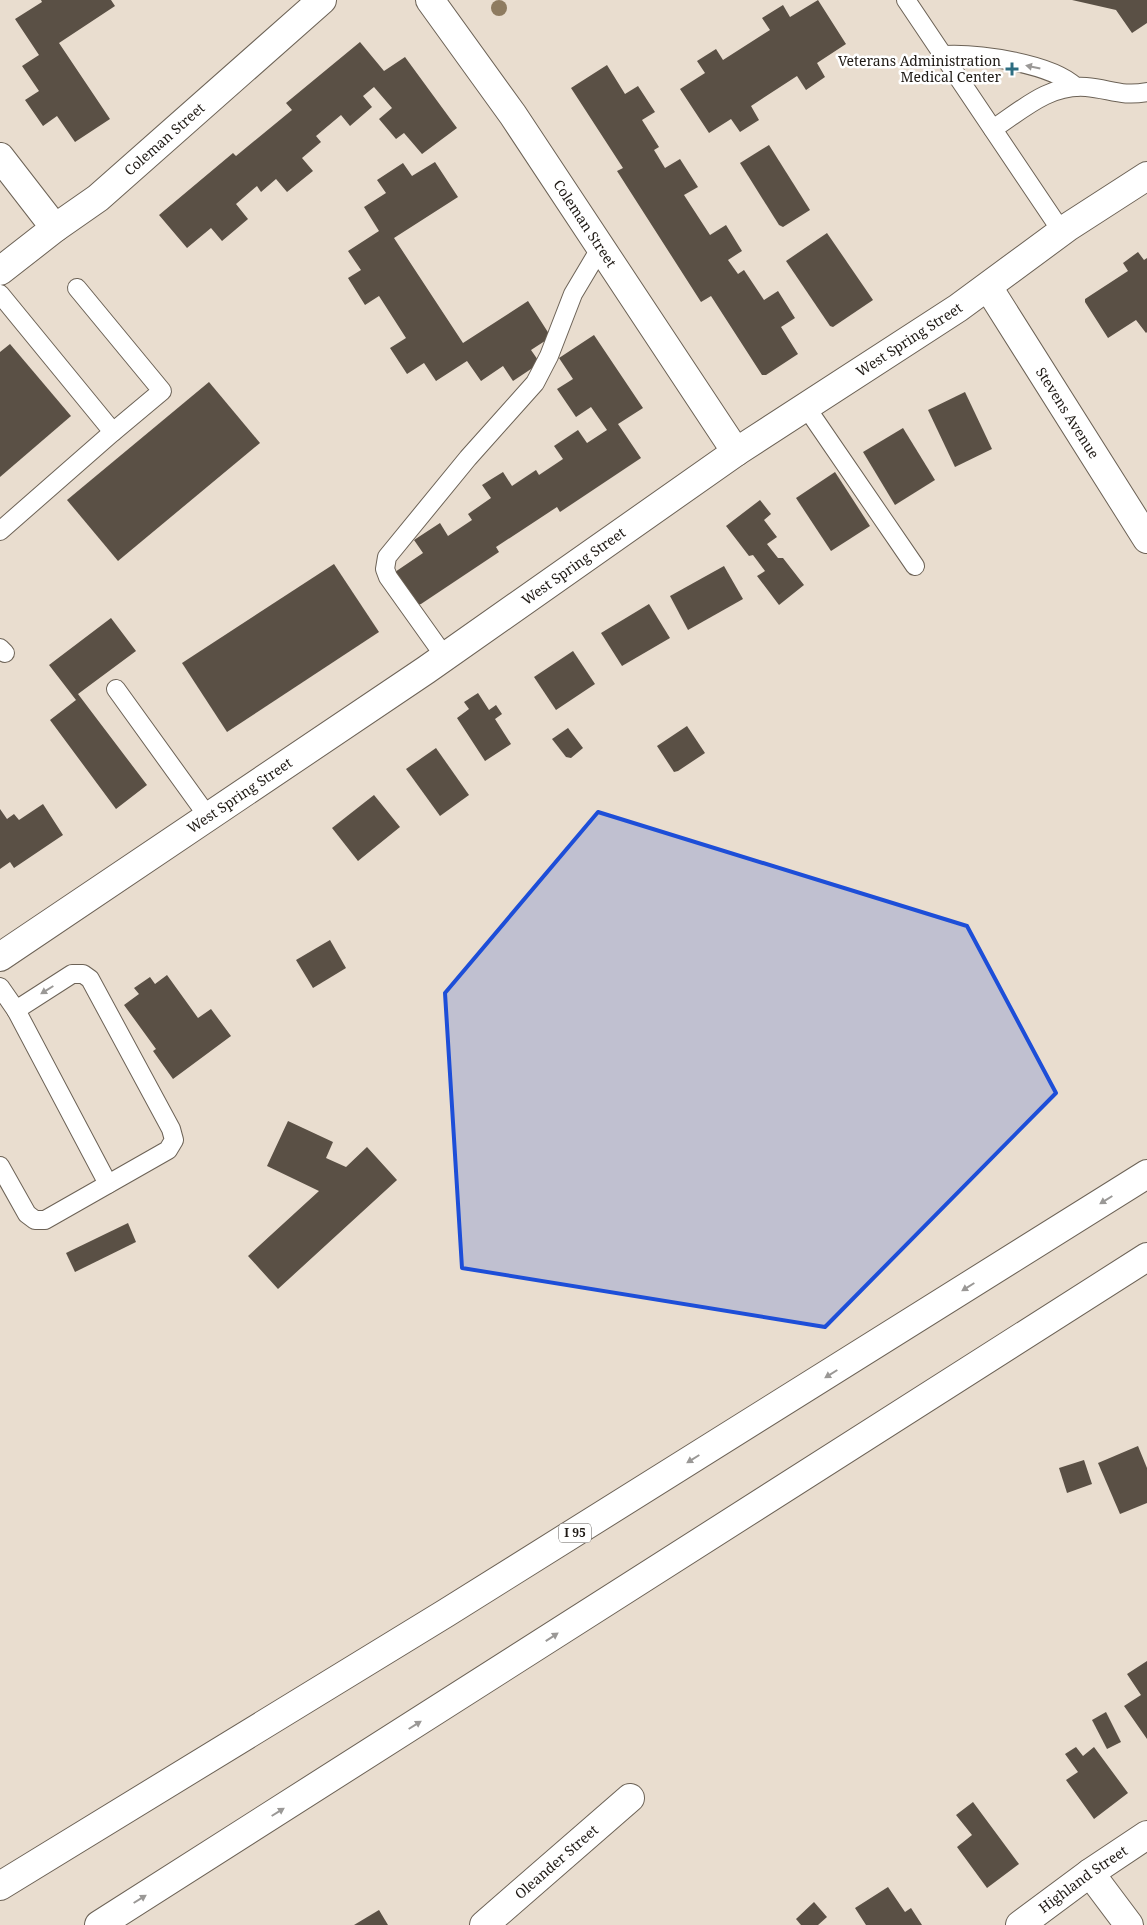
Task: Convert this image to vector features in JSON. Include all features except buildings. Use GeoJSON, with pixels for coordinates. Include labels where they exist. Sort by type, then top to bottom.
{"type":"FeatureCollection","features":[{"type":"Feature","properties":{"kind":"main road","name":"Coleman Street"},"geometry":{"type":"LineString","coordinates":[[0,271],[55,228],[98,198],[322,0]]}},
{"type":"Feature","properties":{"kind":"main road","name":"Coleman Street"},"geometry":{"type":"LineString","coordinates":[[430,0],[503,101],[736,452]]}},
{"type":"Feature","properties":{"kind":"main road"},"geometry":{"type":"LineString","coordinates":[[0,157],[55,228]]}},
{"type":"Feature","properties":{"kind":"main road","name":"West Spring Street"},"geometry":{"type":"LineString","coordinates":[[0,957],[209,818],[445,657],[736,452],[988,286],[1062,232],[1147,176]]}},
{"type":"Feature","properties":{"kind":"main road","name":"Stevens Avenue"},"geometry":{"type":"LineString","coordinates":[[988,286],[1147,539]]}},
{"type":"Feature","properties":{"kind":"main road","name":"I 95"},"geometry":{"type":"LineString","coordinates":[[0,1886],[463,1603],[1147,1174]]}},
{"type":"Feature","properties":{"kind":"main road"},"geometry":{"type":"LineString","coordinates":[[99,1925],[1147,1257]]}},
{"type":"Feature","properties":{"kind":"main road","name":"Oleander Street"},"geometry":{"type":"LineString","coordinates":[[484,1925],[630,1798]]}},
{"type":"Feature","properties":{"kind":"main road","name":"Highland Street"},"geometry":{"type":"LineString","coordinates":[[1020,1925],[1090,1873],[1147,1835]]}},
{"type":"Feature","properties":{"kind":"main road"},"geometry":{"type":"LineString","coordinates":[[1090,1873],[1129,1925]]}},
{"type":"Feature","properties":{"kind":"lane"},"geometry":{"type":"LineString","coordinates":[[906,0],[1062,232]]}},
{"type":"Feature","properties":{"kind":"lane"},"geometry":{"type":"LineString","coordinates":[[944,55],[977,56],[1045,69],[1063,77],[1076,87]]}},
{"type":"Feature","properties":{"kind":"lane"},"geometry":{"type":"LineString","coordinates":[[993,129],[1046,94],[1065,88],[1092,88],[1123,94],[1147,92]]}},
{"type":"Feature","properties":{"kind":"lane"},"geometry":{"type":"LineString","coordinates":[[445,657],[388,577],[385,569],[387,557],[468,458],[535,383],[549,356],[573,294],[600,247]]}},
{"type":"Feature","properties":{"kind":"lane"},"geometry":{"type":"LineString","coordinates":[[0,531],[162,391],[77,288]]}},
{"type":"Feature","properties":{"kind":"lane"},"geometry":{"type":"LineString","coordinates":[[0,294],[113,432]]}},
{"type":"Feature","properties":{"kind":"lane"},"geometry":{"type":"LineString","coordinates":[[806,407],[914,566]]}},
{"type":"Feature","properties":{"kind":"lane"},"geometry":{"type":"LineString","coordinates":[[116,689],[209,818]]}},
{"type":"Feature","properties":{"kind":"lane"},"geometry":{"type":"LineString","coordinates":[[0,1166],[27,1214],[35,1220],[45,1220],[168,1150],[174,1140],[171,1129],[90,979],[83,974],[72,974],[16,1010]]}},
{"type":"Feature","properties":{"kind":"lane"},"geometry":{"type":"LineString","coordinates":[[0,987],[16,1010],[108,1184]]}},
{"type":"Feature","properties":{"kind":"highlighted area"},"geometry":{"type":"Polygon","coordinates":[[[598,812],[967,926],[1056,1093],[825,1327],[462,1268],[445,993],[598,812]]]}},
{"type":"Feature","properties":{"kind":"place","name":"Veterans Administration Medical Center"},"geometry":{"type":"Point","coordinates":[1012,69]}}]}
